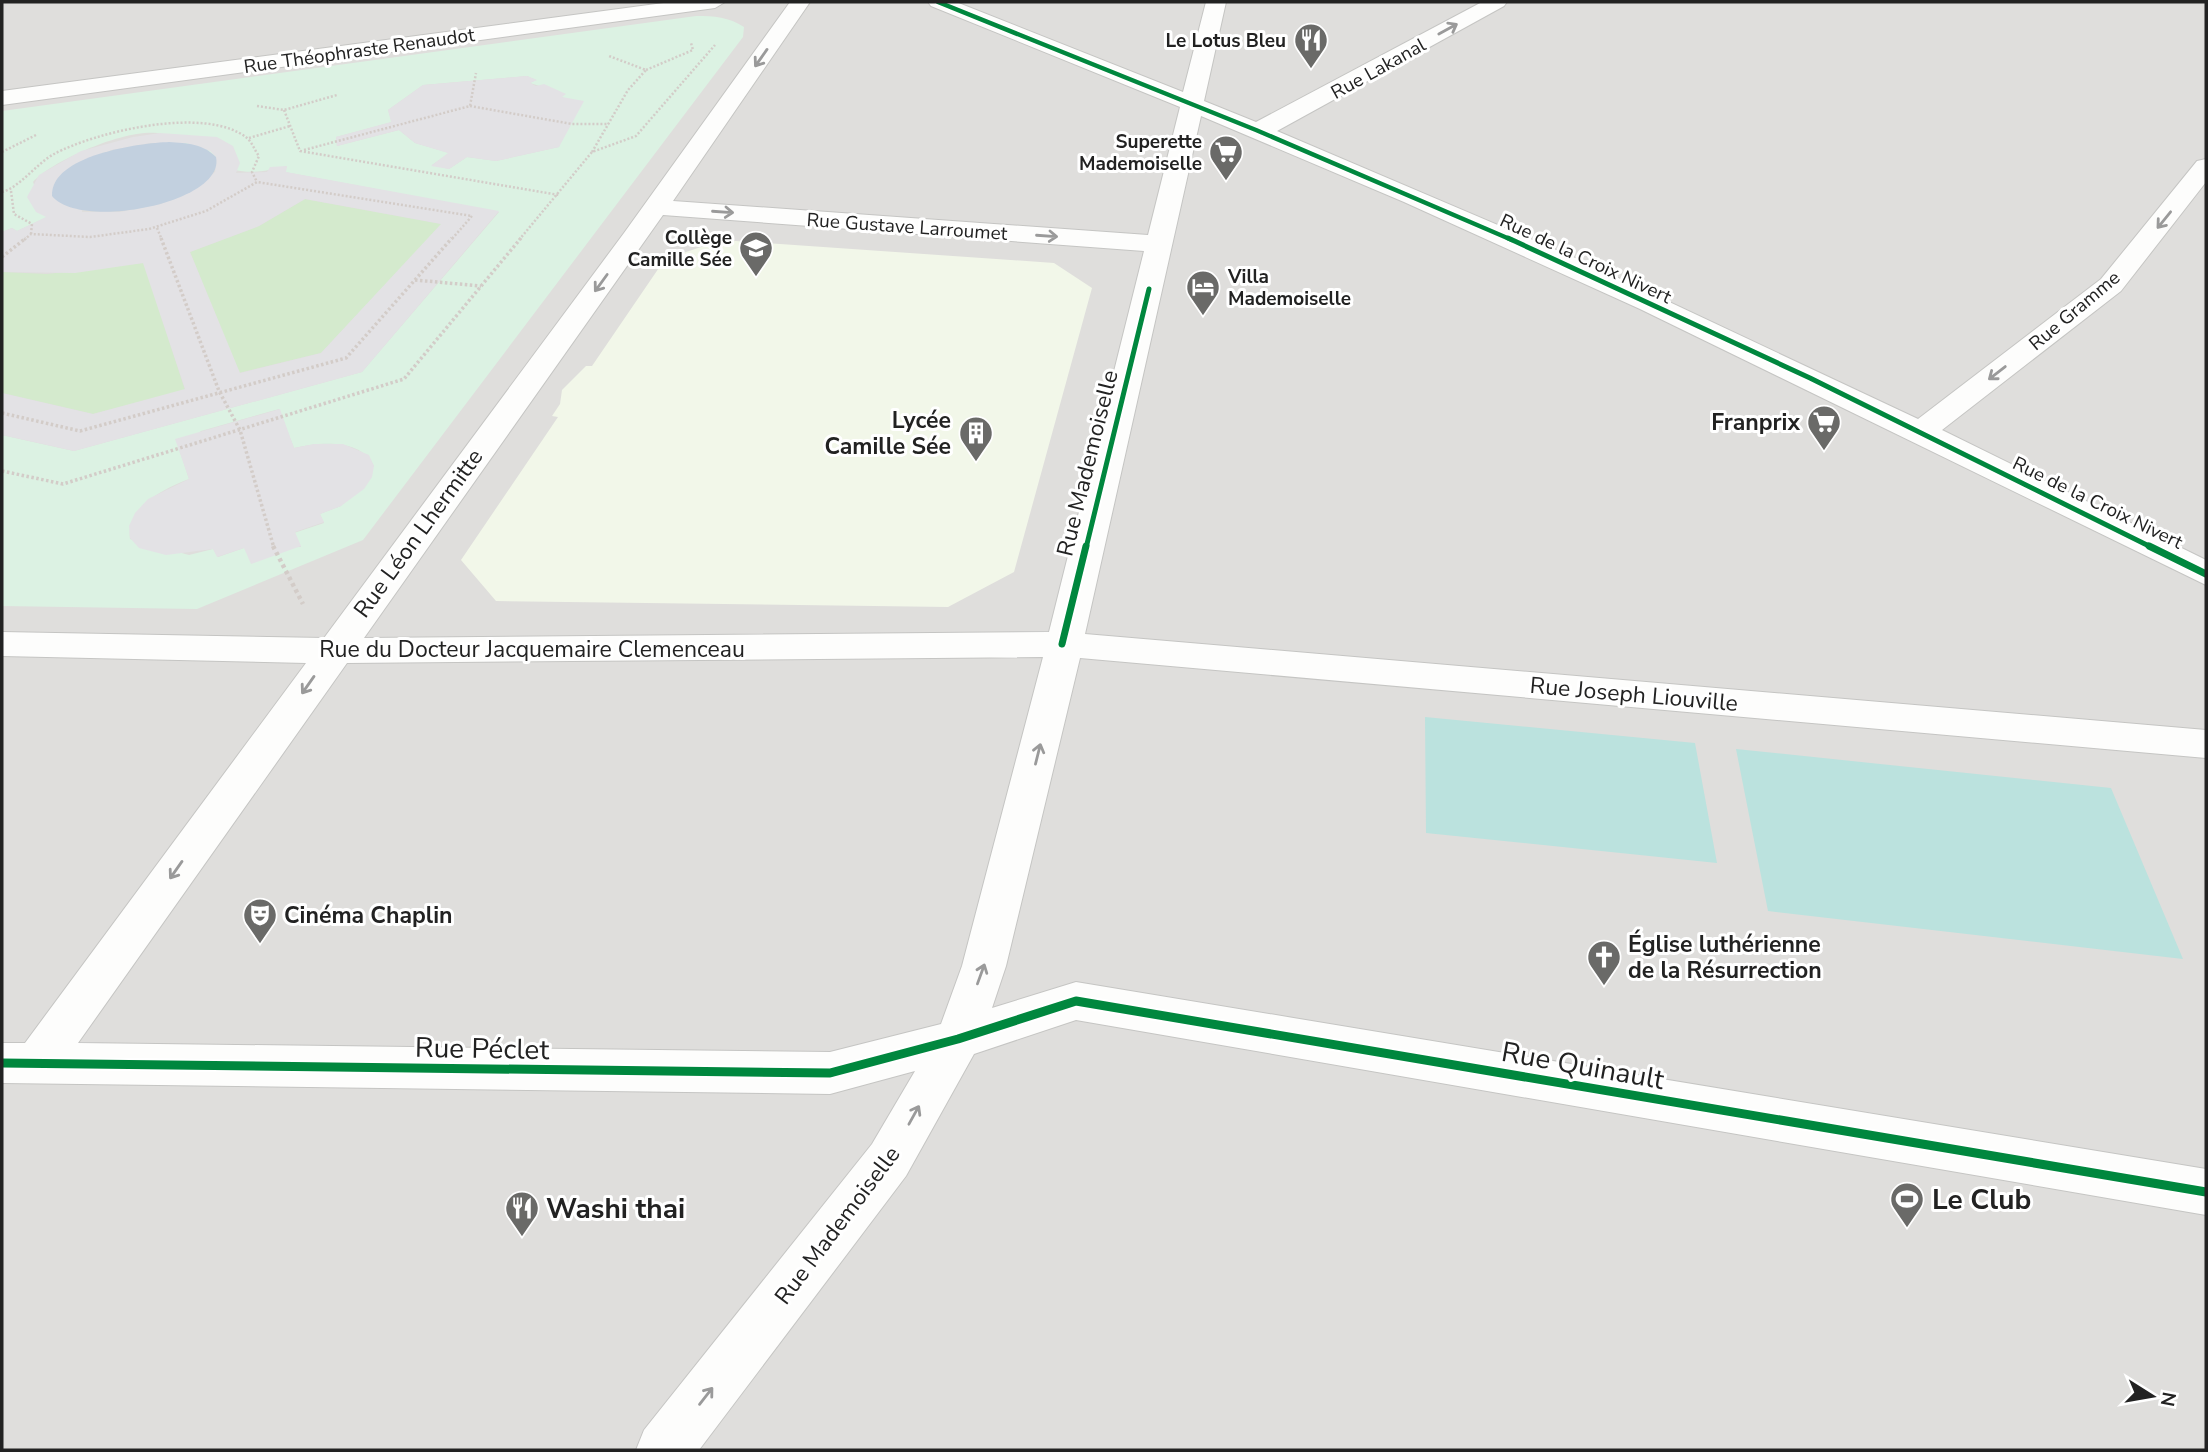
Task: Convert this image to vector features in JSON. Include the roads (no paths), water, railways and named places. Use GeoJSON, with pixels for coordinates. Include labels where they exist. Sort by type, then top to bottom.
{"type":"FeatureCollection","features":[{"type":"Feature","properties":{"kind":"street","name":"Rue Théophraste Renaudot"},"geometry":{"type":"LineString","coordinates":[[2,98],[715,2]]}},
{"type":"Feature","properties":{"kind":"street","name":"Rue Léon Lhermitte"},"geometry":{"type":"LineString","coordinates":[[19,1064],[332,651],[655,207],[800,2]]}},
{"type":"Feature","properties":{"kind":"street","name":"Rue de la Croix Nivert"},"geometry":{"type":"LineString","coordinates":[[938,2],[1193,103],[1573,267],[1920,432],[2206,574]]}},
{"type":"Feature","properties":{"kind":"street","name":"Rue Mademoiselle"},"geometry":{"type":"LineString","coordinates":[[664,1450],[889,1160],[958,1039],[984,966],[1216,2]]}},
{"type":"Feature","properties":{"kind":"street","name":"Rue Lakanal"},"geometry":{"type":"LineString","coordinates":[[1257,130],[1283,120],[1497,2]]}},
{"type":"Feature","properties":{"kind":"street","name":"Rue Gramme"},"geometry":{"type":"LineString","coordinates":[[1920,432],[2111,285],[2206,166]]}},
{"type":"Feature","properties":{"kind":"street","name":"Rue Gustave Larroumet"},"geometry":{"type":"LineString","coordinates":[[655,207],[1159,244]]}},
{"type":"Feature","properties":{"kind":"street","name":"Rue du Docteur Jacquemaire Clemenceau"},"geometry":{"type":"LineString","coordinates":[[2,644],[332,651],[1062,645]]}},
{"type":"Feature","properties":{"kind":"street","name":"Rue Joseph Liouville"},"geometry":{"type":"LineString","coordinates":[[1062,645],[2206,744]]}},
{"type":"Feature","properties":{"kind":"street","name":"Rue Quinault"},"geometry":{"type":"LineString","coordinates":[[958,1039],[1076,1001],[2206,1192]]}},
{"type":"Feature","properties":{"kind":"street","name":"Rue Péclet"},"geometry":{"type":"LineString","coordinates":[[19,1064],[830,1073],[958,1039]]}},
{"type":"Feature","properties":{"kind":"place","name":"Le Lotus Bleu"},"geometry":{"type":"Point","coordinates":[1311,70]}},
{"type":"Feature","properties":{"kind":"place","name":"Superette Mademoiselle"},"geometry":{"type":"Point","coordinates":[1226,182]}},
{"type":"Feature","properties":{"kind":"place","name":"Collège Camille Sée"},"geometry":{"type":"Point","coordinates":[756,278]}},
{"type":"Feature","properties":{"kind":"place","name":"Villa Mademoiselle"},"geometry":{"type":"Point","coordinates":[1203,317]}},
{"type":"Feature","properties":{"kind":"place","name":"Franprix"},"geometry":{"type":"Point","coordinates":[1824,452]}},
{"type":"Feature","properties":{"kind":"place","name":"Lycée Camille Sée"},"geometry":{"type":"Point","coordinates":[976,463]}},
{"type":"Feature","properties":{"kind":"place","name":"Cinéma Chaplin"},"geometry":{"type":"Point","coordinates":[260,945]}},
{"type":"Feature","properties":{"kind":"place","name":"Église luthérienne de la Résurrection"},"geometry":{"type":"Point","coordinates":[1604,987]}},
{"type":"Feature","properties":{"kind":"place","name":"Le Club"},"geometry":{"type":"Point","coordinates":[1907,1229]}},
{"type":"Feature","properties":{"kind":"place","name":"Washi thai"},"geometry":{"type":"Point","coordinates":[522,1238]}}]}
